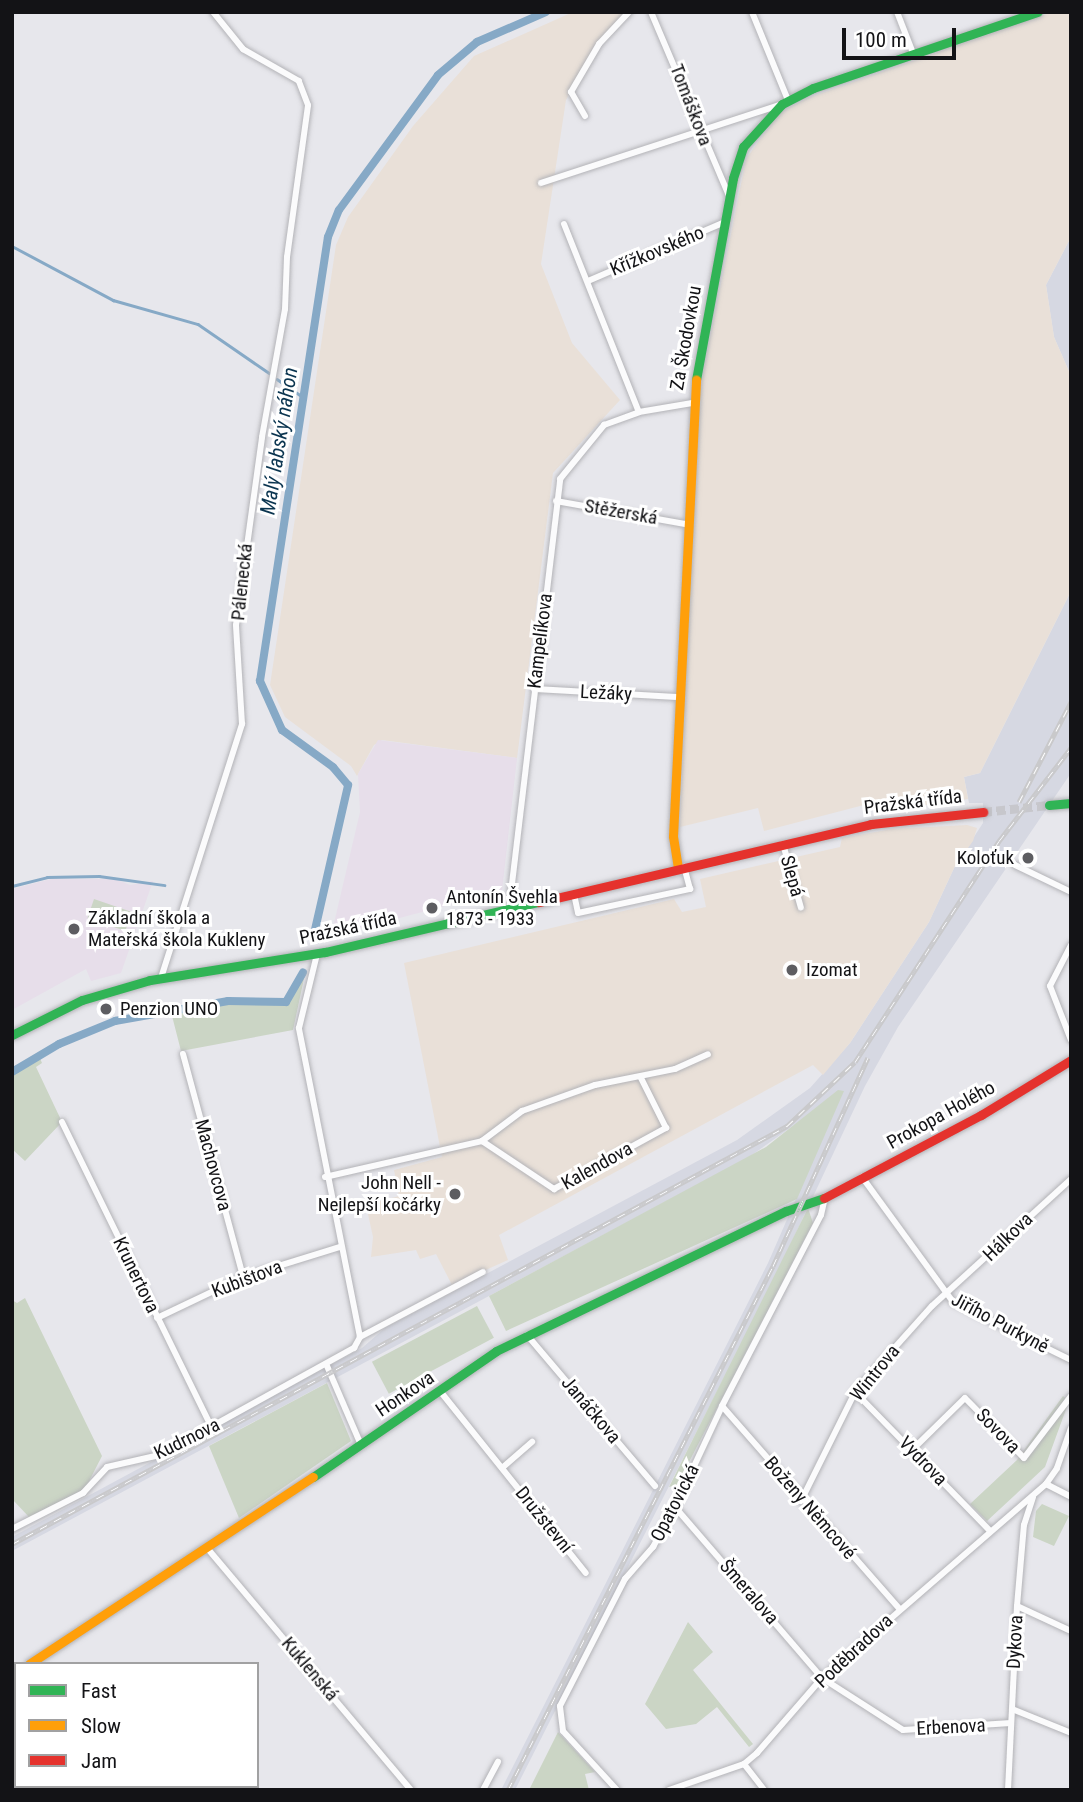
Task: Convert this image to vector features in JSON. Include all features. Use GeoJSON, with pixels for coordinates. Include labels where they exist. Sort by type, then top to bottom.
{"type":"FeatureCollection","features":[{"type":"Feature","properties":{"kind":"street","name":"Pálenecká"},"geometry":{"type":"LineString","coordinates":[[161,978],[242,724],[236,625],[262,437],[285,309],[287,257],[308,105],[299,81],[243,49],[213,12]]}},
{"type":"Feature","properties":{"kind":"street"},"geometry":{"type":"LineString","coordinates":[[585,116],[571,92],[599,44],[629,12]]}},
{"type":"Feature","properties":{"kind":"street","name":"Tomáškova"},"geometry":{"type":"LineString","coordinates":[[651,12],[685,88],[699,132],[730,198]]}},
{"type":"Feature","properties":{"kind":"street"},"geometry":{"type":"LineString","coordinates":[[541,183],[785,102],[752,12]]}},
{"type":"Feature","properties":{"kind":"street"},"geometry":{"type":"LineString","coordinates":[[897,12],[913,53]]}},
{"type":"Feature","properties":{"kind":"street","name":"Za Škodovkou"},"geometry":{"type":"LineString","coordinates":[[681,868],[673,835],[692,403],[725,222],[743,148],[785,102],[913,53],[1038,12]]}},
{"type":"Feature","properties":{"kind":"street","name":"Křížkovského"},"geometry":{"type":"LineString","coordinates":[[588,281],[725,222]]}},
{"type":"Feature","properties":{"kind":"street"},"geometry":{"type":"LineString","coordinates":[[564,224],[639,412]]}},
{"type":"Feature","properties":{"kind":"street","name":"Kampelíkova"},"geometry":{"type":"LineString","coordinates":[[509,909],[556,501],[564,472],[594,433],[639,412],[692,403]]}},
{"type":"Feature","properties":{"kind":"street","name":"Stěžerská"},"geometry":{"type":"LineString","coordinates":[[556,501],[685,524]]}},
{"type":"Feature","properties":{"kind":"street","name":"Ležáky"},"geometry":{"type":"LineString","coordinates":[[534,689],[678,697]]}},
{"type":"Feature","properties":{"kind":"street"},"geometry":{"type":"LineString","coordinates":[[1049,805],[1071,803]]}},
{"type":"Feature","properties":{"kind":"street","name":"Pražská třída"},"geometry":{"type":"LineString","coordinates":[[12,1035],[82,999],[161,978],[317,954],[871,824],[983,811]]}},
{"type":"Feature","properties":{"kind":"street","name":"Slepá"},"geometry":{"type":"LineString","coordinates":[[783,844],[801,908]]}},
{"type":"Feature","properties":{"kind":"street"},"geometry":{"type":"LineString","coordinates":[[1015,865],[1071,892]]}},
{"type":"Feature","properties":{"kind":"street"},"geometry":{"type":"LineString","coordinates":[[574,894],[578,913],[690,889],[681,868]]}},
{"type":"Feature","properties":{"kind":"street"},"geometry":{"type":"LineString","coordinates":[[1071,945],[1050,986],[1071,1040]]}},
{"type":"Feature","properties":{"kind":"street"},"geometry":{"type":"LineString","coordinates":[[317,954],[299,1028],[325,1177],[360,1337]]}},
{"type":"Feature","properties":{"kind":"street","name":"Machovcova"},"geometry":{"type":"LineString","coordinates":[[183,1054],[243,1277]]}},
{"type":"Feature","properties":{"kind":"street"},"geometry":{"type":"LineString","coordinates":[[325,1177],[482,1141],[522,1111],[595,1085],[675,1069],[708,1054]]}},
{"type":"Feature","properties":{"kind":"street","name":"Prokopa Holého"},"geometry":{"type":"LineString","coordinates":[[825,1198],[981,1115],[1071,1060]]}},
{"type":"Feature","properties":{"kind":"street","name":"Kalendova"},"geometry":{"type":"LineString","coordinates":[[482,1141],[554,1189],[666,1128],[641,1077]]}},
{"type":"Feature","properties":{"kind":"street","name":"Krunertova"},"geometry":{"type":"LineString","coordinates":[[62,1122],[212,1428]]}},
{"type":"Feature","properties":{"kind":"street","name":"Jiřího Purkyně"},"geometry":{"type":"LineString","coordinates":[[862,1177],[945,1295],[1071,1360]]}},
{"type":"Feature","properties":{"kind":"street","name":"Hálkova"},"geometry":{"type":"LineString","coordinates":[[945,1295],[1071,1179]]}},
{"type":"Feature","properties":{"kind":"street","name":"Honkova"},"geometry":{"type":"LineString","coordinates":[[32,1662],[208,1549],[526,1334],[786,1211],[825,1198]]}},
{"type":"Feature","properties":{"kind":"street","name":"Opatovická"},"geometry":{"type":"LineString","coordinates":[[617,1790],[563,1731],[559,1710],[625,1579],[653,1547],[675,1507],[722,1406],[821,1215],[825,1198]]}},
{"type":"Feature","properties":{"kind":"street","name":"Kubištova"},"geometry":{"type":"LineString","coordinates":[[157,1318],[243,1277],[340,1247]]}},
{"type":"Feature","properties":{"kind":"street"},"geometry":{"type":"LineString","coordinates":[[360,1445],[327,1366],[354,1348],[360,1337],[483,1272]]}},
{"type":"Feature","properties":{"kind":"street","name":"Wintrova"},"geometry":{"type":"LineString","coordinates":[[801,1501],[855,1392],[945,1295]]}},
{"type":"Feature","properties":{"kind":"street","name":"Janáčkova"},"geometry":{"type":"LineString","coordinates":[[526,1334],[655,1486]]}},
{"type":"Feature","properties":{"kind":"street","name":"Kudrnova"},"geometry":{"type":"LineString","coordinates":[[12,1529],[83,1493],[107,1467],[154,1457],[327,1366]]}},
{"type":"Feature","properties":{"kind":"street","name":"Družstevní"},"geometry":{"type":"LineString","coordinates":[[440,1391],[586,1573]]}},
{"type":"Feature","properties":{"kind":"street","name":"Vydrova"},"geometry":{"type":"LineString","coordinates":[[855,1392],[990,1531]]}},
{"type":"Feature","properties":{"kind":"street","name":"Sovova"},"geometry":{"type":"LineString","coordinates":[[912,1450],[965,1398],[1024,1458],[1071,1396]]}},
{"type":"Feature","properties":{"kind":"street","name":"Boženy Němcové"},"geometry":{"type":"LineString","coordinates":[[722,1406],[801,1501],[900,1609]]}},
{"type":"Feature","properties":{"kind":"street"},"geometry":{"type":"LineString","coordinates":[[1071,1428],[1058,1468],[1046,1484],[1071,1497]]}},
{"type":"Feature","properties":{"kind":"street","name":"Družstevní"},"geometry":{"type":"LineString","coordinates":[[502,1468],[532,1442]]}},
{"type":"Feature","properties":{"kind":"street","name":"Poděbradova"},"geometry":{"type":"LineString","coordinates":[[669,1790],[744,1764],[822,1678],[1046,1484]]}},
{"type":"Feature","properties":{"kind":"street","name":"Dykova"},"geometry":{"type":"LineString","coordinates":[[1007,1790],[1024,1525],[1033,1495]]}},
{"type":"Feature","properties":{"kind":"street","name":"Šmeralova"},"geometry":{"type":"LineString","coordinates":[[675,1507],[822,1678]]}},
{"type":"Feature","properties":{"kind":"street","name":"Kuklenská"},"geometry":{"type":"LineString","coordinates":[[208,1549],[411,1790]]}},
{"type":"Feature","properties":{"kind":"street"},"geometry":{"type":"LineString","coordinates":[[1017,1606],[1071,1631]]}},
{"type":"Feature","properties":{"kind":"street","name":"Erbenova"},"geometry":{"type":"LineString","coordinates":[[822,1678],[903,1730],[1011,1723]]}},
{"type":"Feature","properties":{"kind":"street"},"geometry":{"type":"LineString","coordinates":[[1012,1709],[1071,1734]]}},
{"type":"Feature","properties":{"kind":"street"},"geometry":{"type":"LineString","coordinates":[[483,1790],[498,1762]]}},
{"type":"Feature","properties":{"kind":"street"},"geometry":{"type":"LineString","coordinates":[[744,1764],[764,1790]]}},
{"type":"Feature","properties":{"kind":"shaded area"},"geometry":{"type":"Polygon","coordinates":[[[573,12],[628,12],[588,57],[566,100],[541,264],[572,343],[620,400],[553,473],[517,758],[382,740],[374,745],[357,776],[351,766],[285,717],[270,685],[336,245],[348,217],[413,126],[474,56],[573,12]]]}},
{"type":"Feature","properties":{"kind":"shaded area"},"geometry":{"type":"Polygon","coordinates":[[[1052,12],[1071,12],[1071,237],[1046,285],[1054,337],[1071,376],[1071,591],[980,773],[964,777],[968,799],[891,810],[887,799],[764,831],[758,808],[680,827],[698,398],[746,159],[779,113],[808,98],[1052,12]]]}},
{"type":"Feature","properties":{"kind":"shaded area"},"geometry":{"type":"Polygon","coordinates":[[[1071,237],[1071,376],[1054,337],[1046,285],[1071,237]]]}},
{"type":"Feature","properties":{"kind":"shaded area"},"geometry":{"type":"Polygon","coordinates":[[[1071,591],[1071,773],[898,1027],[865,1086],[779,1269],[515,1790],[501,1790],[768,1263],[843,1091],[749,1157],[12,1551],[12,1537],[362,1348],[385,1328],[737,1140],[810,1088],[850,1043],[929,922],[955,866],[983,823],[983,803],[969,803],[964,777],[980,773],[1071,591]]]}},
{"type":"Feature","properties":{"kind":"shaded area"},"geometry":{"type":"Polygon","coordinates":[[[378,740],[517,758],[502,891],[331,936],[360,812],[358,774],[378,740]]]}},
{"type":"Feature","properties":{"kind":"shaded area"},"geometry":{"type":"Polygon","coordinates":[[[967,825],[977,828],[973,841],[955,866],[929,922],[850,1043],[823,1075],[813,1065],[499,1235],[508,1260],[452,1285],[436,1254],[420,1259],[416,1250],[371,1257],[373,1237],[366,1205],[399,1196],[394,1170],[442,1157],[404,963],[674,899],[682,912],[706,907],[700,879],[840,847],[842,838],[892,829],[967,825]]]}},
{"type":"Feature","properties":{"kind":"shaded area","name":"Základní škola a Mateřská škola Kukleny"},"geometry":{"type":"Polygon","coordinates":[[[51,879],[116,879],[130,885],[153,881],[121,973],[91,981],[86,969],[12,1010],[12,889],[51,879]]]}},
{"type":"Feature","properties":{"kind":"green space"},"geometry":{"type":"Polygon","coordinates":[[[94,899],[132,912],[125,931],[87,918],[94,899]]]}},
{"type":"Feature","properties":{"kind":"green space"},"geometry":{"type":"Polygon","coordinates":[[[298,974],[305,974],[293,1030],[181,1051],[170,1008],[224,999],[281,1001],[290,995],[298,974]]]}},
{"type":"Feature","properties":{"kind":"green space"},"geometry":{"type":"Polygon","coordinates":[[[39,1056],[42,1063],[36,1067],[62,1122],[25,1161],[12,1149],[12,1072],[39,1056]]]}},
{"type":"Feature","properties":{"kind":"green space"},"geometry":{"type":"Polygon","coordinates":[[[838,1090],[844,1091],[797,1199],[506,1331],[489,1296],[766,1147],[838,1090]]]}},
{"type":"Feature","properties":{"kind":"green space"},"geometry":{"type":"Polygon","coordinates":[[[808,1208],[813,1223],[677,1485],[669,1487],[808,1208]]]}},
{"type":"Feature","properties":{"kind":"green space"},"geometry":{"type":"Polygon","coordinates":[[[25,1298],[102,1456],[85,1489],[29,1517],[12,1499],[12,1300],[17,1303],[25,1298]]]}},
{"type":"Feature","properties":{"kind":"green space"},"geometry":{"type":"Polygon","coordinates":[[[477,1306],[494,1338],[389,1394],[372,1362],[477,1306]]]}},
{"type":"Feature","properties":{"kind":"green space"},"geometry":{"type":"Polygon","coordinates":[[[327,1383],[351,1441],[239,1518],[209,1446],[327,1383]]]}},
{"type":"Feature","properties":{"kind":"green space"},"geometry":{"type":"Polygon","coordinates":[[[1063,1396],[1069,1401],[1045,1467],[987,1521],[970,1504],[1017,1460],[1063,1396]]]}},
{"type":"Feature","properties":{"kind":"green space"},"geometry":{"type":"Polygon","coordinates":[[[1042,1504],[1069,1516],[1054,1546],[1033,1537],[1036,1511],[1042,1504]]]}},
{"type":"Feature","properties":{"kind":"green space"},"geometry":{"type":"Polygon","coordinates":[[[688,1622],[713,1652],[693,1670],[753,1744],[749,1747],[717,1707],[696,1724],[666,1729],[645,1704],[688,1622]]]}},
{"type":"Feature","properties":{"kind":"green space"},"geometry":{"type":"Polygon","coordinates":[[[558,1732],[595,1772],[585,1774],[589,1790],[529,1790],[558,1732]]]}},
{"type":"Feature","properties":{"kind":"waterway","name":"Malý labský náhon"},"geometry":{"type":"LineString","coordinates":[[314,934],[348,785],[333,767],[282,730],[260,681],[328,237],[339,210],[438,75],[477,42],[546,12]]}},
{"type":"Feature","properties":{"kind":"waterway"},"geometry":{"type":"LineString","coordinates":[[12,246],[113,300],[198,324],[269,373]]}},
{"type":"Feature","properties":{"kind":"waterway"},"geometry":{"type":"LineString","coordinates":[[277,379],[303,397]]}},
{"type":"Feature","properties":{"kind":"waterway"},"geometry":{"type":"LineString","coordinates":[[12,886],[47,877],[99,876],[164,885]]}},
{"type":"Feature","properties":{"kind":"waterway","name":"Malý labský náhon"},"geometry":{"type":"LineString","coordinates":[[12,1072],[59,1044],[115,1021],[228,1001],[286,1002],[303,973]]}},
{"type":"Feature","properties":{"kind":"tunnel"},"geometry":{"type":"LineString","coordinates":[[983,812],[1049,805]]}},
{"type":"Feature","properties":{"kind":"railway"},"geometry":{"type":"LineString","coordinates":[[1019,802],[1071,702]]}},
{"type":"Feature","properties":{"kind":"railway"},"geometry":{"type":"LineString","coordinates":[[12,1544],[787,1126],[855,1062],[999,841],[1071,748]]}},
{"type":"Feature","properties":{"kind":"railway"},"geometry":{"type":"LineString","coordinates":[[508,1790],[773,1266],[868,1058]]}},
{"type":"Feature","properties":{"kind":"traffic: fast"},"geometry":{"type":"LineString","coordinates":[[696,380],[733,178],[743,147],[782,104],[813,88],[1038,12]]}},
{"type":"Feature","properties":{"kind":"traffic: fast"},"geometry":{"type":"LineString","coordinates":[[1049,805],[1071,803]]}},
{"type":"Feature","properties":{"kind":"traffic: fast"},"geometry":{"type":"LineString","coordinates":[[12,1035],[82,1000],[150,980],[325,952],[539,902]]}},
{"type":"Feature","properties":{"kind":"traffic: fast"},"geometry":{"type":"LineString","coordinates":[[313,1477],[496,1351],[786,1211],[824,1198]]}},
{"type":"Feature","properties":{"kind":"traffic: slow"},"geometry":{"type":"LineString","coordinates":[[678,868],[673,836],[696,380]]}},
{"type":"Feature","properties":{"kind":"traffic: slow"},"geometry":{"type":"LineString","coordinates":[[32,1662],[313,1477]]}},
{"type":"Feature","properties":{"kind":"traffic: jam"},"geometry":{"type":"LineString","coordinates":[[539,902],[871,824],[983,812]]}},
{"type":"Feature","properties":{"kind":"traffic: jam"},"geometry":{"type":"LineString","coordinates":[[824,1198],[981,1115],[1071,1060]]}},
{"type":"Feature","properties":{"kind":"place","name":"Koloťuk"},"geometry":{"type":"Point","coordinates":[1028,858]}},
{"type":"Feature","properties":{"kind":"place","name":"Antonín Švehla 1873 - 1933"},"geometry":{"type":"Point","coordinates":[432,908]}},
{"type":"Feature","properties":{"kind":"place","name":"Základní škola a Mateřská škola Kukleny"},"geometry":{"type":"Point","coordinates":[74,929]}},
{"type":"Feature","properties":{"kind":"place","name":"Izomat"},"geometry":{"type":"Point","coordinates":[792,970]}},
{"type":"Feature","properties":{"kind":"place","name":"Penzion UNO"},"geometry":{"type":"Point","coordinates":[106,1009]}},
{"type":"Feature","properties":{"kind":"place","name":"John Nell - Nejlepší kočárky"},"geometry":{"type":"Point","coordinates":[455,1194]}}]}
